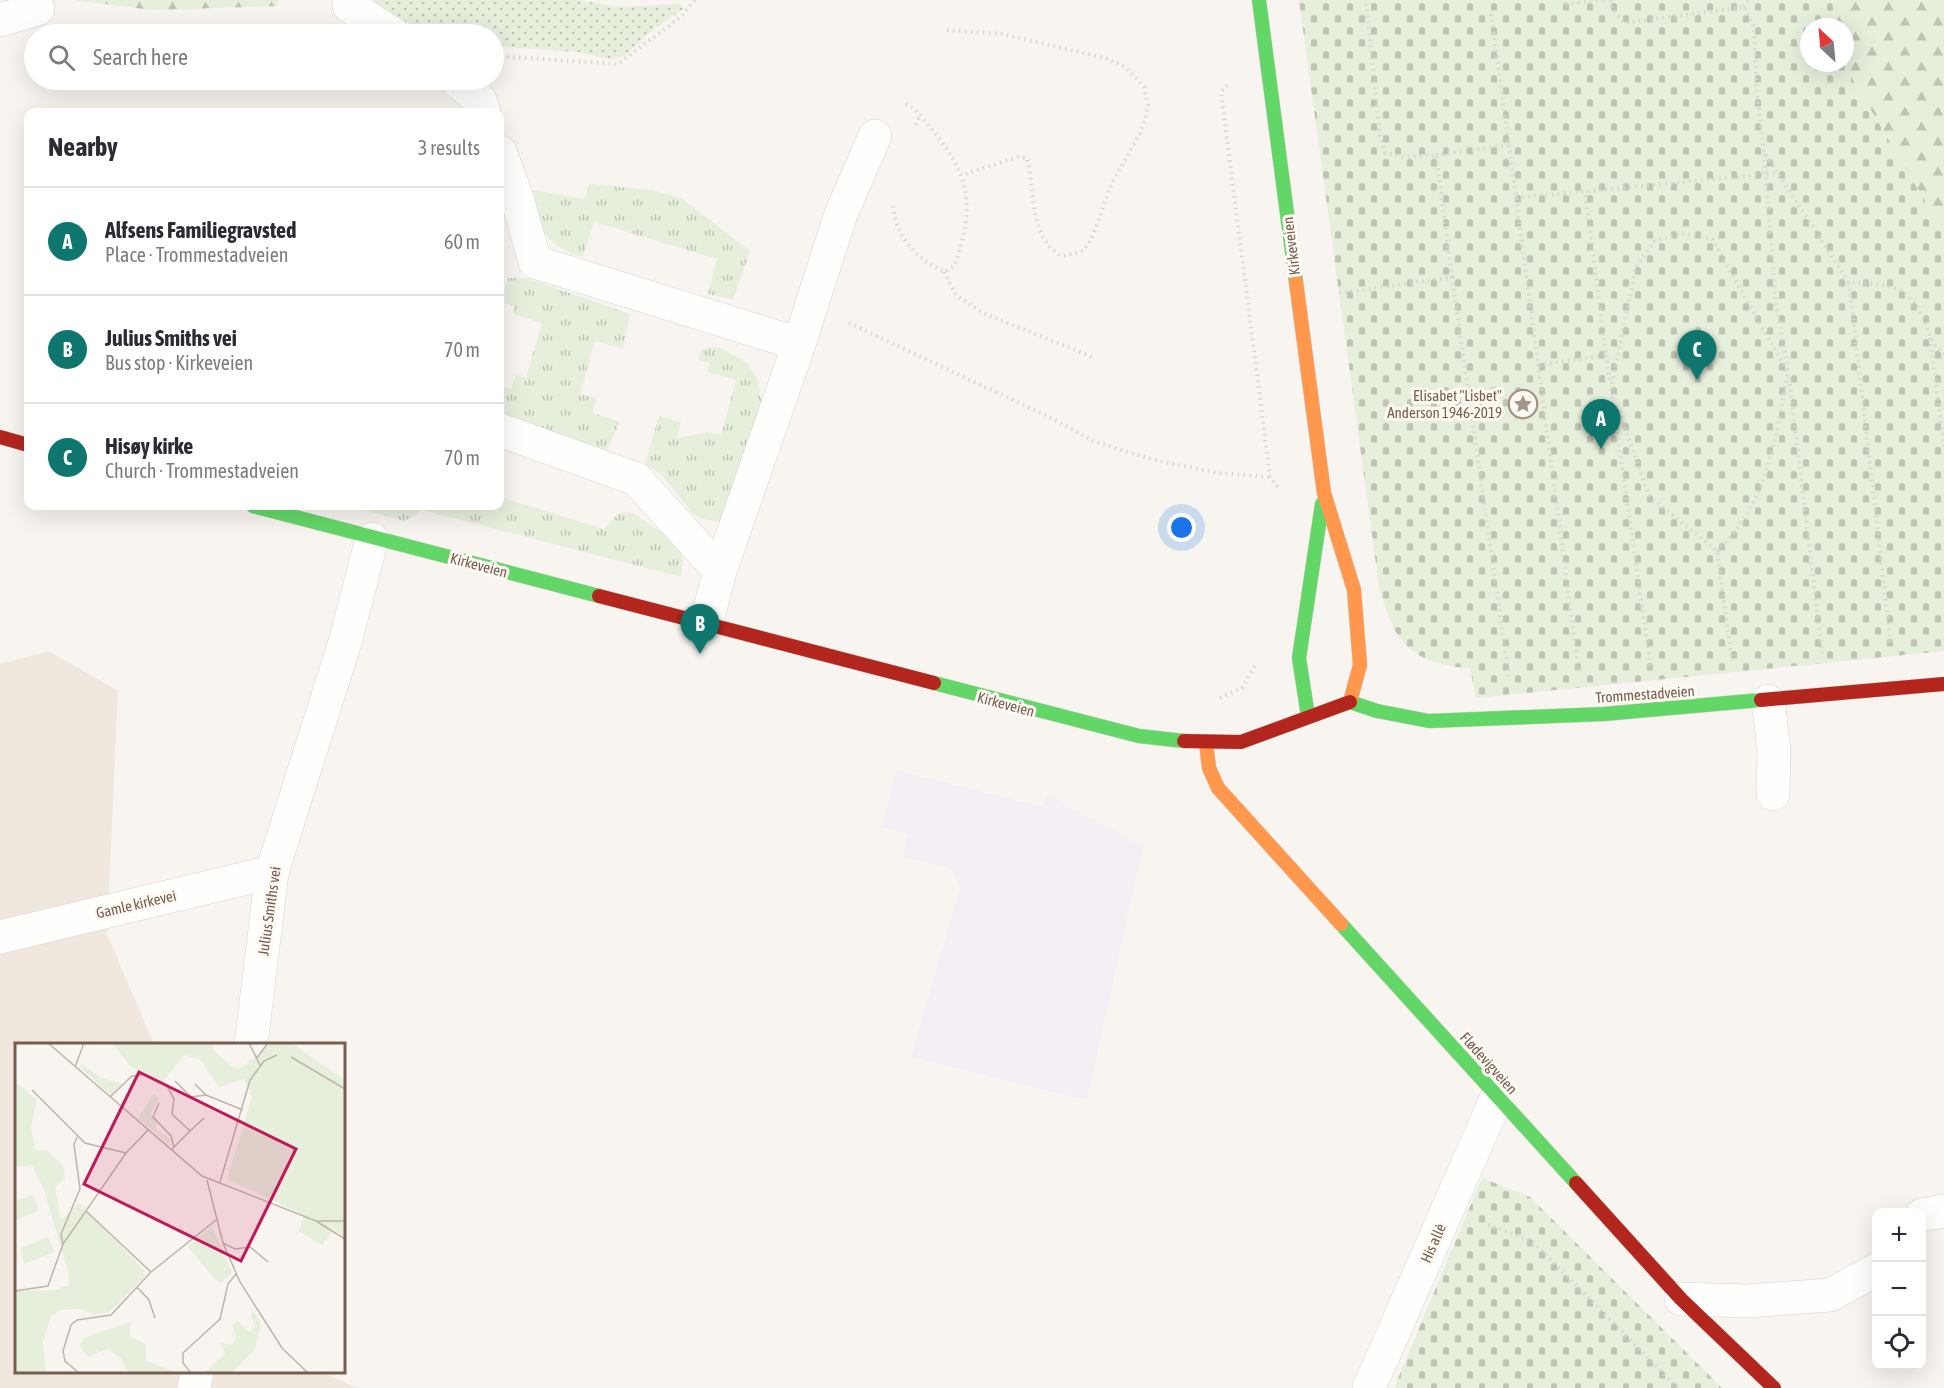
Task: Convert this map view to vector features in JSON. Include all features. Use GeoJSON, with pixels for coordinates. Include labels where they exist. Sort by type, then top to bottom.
{"type":"FeatureCollection","features":[{"type":"Feature","properties":{"kind":"main road","name":"Kirkeveien"},"geometry":{"type":"LineString","coordinates":[[267,510],[1127,734],[1206,743],[1241,742],[1350,702],[1360,665],[1357,612],[1354,590],[1324,493],[1259,0]]}},
{"type":"Feature","properties":{"kind":"main road"},"geometry":{"type":"LineString","coordinates":[[0,437],[24,444]]}},
{"type":"Feature","properties":{"kind":"main road","name":"Kirkeveien"},"geometry":{"type":"LineString","coordinates":[[1308,716],[1299,658],[1324,493]]}},
{"type":"Feature","properties":{"kind":"main road","name":"Trommestadveien"},"geometry":{"type":"LineString","coordinates":[[1350,702],[1377,711],[1429,721],[1604,714],[1944,684]]}},
{"type":"Feature","properties":{"kind":"main road","name":"Flødevigveien"},"geometry":{"type":"LineString","coordinates":[[1206,743],[1209,768],[1218,788],[1681,1299],[1774,1388]]}},
{"type":"Feature","properties":{"kind":"street"},"geometry":{"type":"LineString","coordinates":[[349,6],[377,24]]}},
{"type":"Feature","properties":{"kind":"street"},"geometry":{"type":"LineString","coordinates":[[0,20],[38,9]]}},
{"type":"Feature","properties":{"kind":"street"},"geometry":{"type":"LineString","coordinates":[[468,90],[480,100],[483,108]]}},
{"type":"Feature","properties":{"kind":"street"},"geometry":{"type":"LineString","coordinates":[[706,624],[720,571],[812,306],[841,214],[875,136]]}},
{"type":"Feature","properties":{"kind":"street"},"geometry":{"type":"LineString","coordinates":[[504,163],[517,198],[535,262],[799,344]]}},
{"type":"Feature","properties":{"kind":"street"},"geometry":{"type":"LineString","coordinates":[[504,431],[636,479],[720,571]]}},
{"type":"Feature","properties":{"kind":"street","name":"Julius Smiths vei"},"geometry":{"type":"LineString","coordinates":[[251,1043],[272,872],[345,642],[372,539]]}},
{"type":"Feature","properties":{"kind":"street"},"geometry":{"type":"LineString","coordinates":[[1768,701],[1774,750],[1773,794]]}},
{"type":"Feature","properties":{"kind":"street","name":"Gamle kirkevei"},"geometry":{"type":"LineString","coordinates":[[0,937],[272,872]]}},
{"type":"Feature","properties":{"kind":"street","name":"His allè"},"geometry":{"type":"LineString","coordinates":[[1369,1388],[1497,1097]]}},
{"type":"Feature","properties":{"kind":"street"},"geometry":{"type":"LineString","coordinates":[[1926,1214],[1944,1211]]}},
{"type":"Feature","properties":{"kind":"street"},"geometry":{"type":"LineString","coordinates":[[1681,1299],[1747,1301],[1830,1295],[1872,1272]]}},
{"type":"Feature","properties":{"kind":"street"},"geometry":{"type":"LineString","coordinates":[[194,1388],[197,1373]]}},
{"type":"Feature","properties":{"kind":"path"},"geometry":{"type":"LineString","coordinates":[[504,57],[618,64],[682,16],[695,0]]}},
{"type":"Feature","properties":{"kind":"path"},"geometry":{"type":"LineString","coordinates":[[1366,0],[1380,138],[1385,153],[1404,157],[1436,155],[1509,145]]}},
{"type":"Feature","properties":{"kind":"path"},"geometry":{"type":"LineString","coordinates":[[1566,4],[1605,0]]}},
{"type":"Feature","properties":{"kind":"path"},"geometry":{"type":"LineString","coordinates":[[1611,0],[1612,8],[1624,23],[1744,7]]}},
{"type":"Feature","properties":{"kind":"path"},"geometry":{"type":"LineString","coordinates":[[1744,7],[1748,0]]}},
{"type":"Feature","properties":{"kind":"path"},"geometry":{"type":"LineString","coordinates":[[1744,7],[1754,27],[1757,92],[1776,303],[1796,415],[1822,654]]}},
{"type":"Feature","properties":{"kind":"path"},"geometry":{"type":"LineString","coordinates":[[1491,13],[1580,676],[1568,678]]}},
{"type":"Feature","properties":{"kind":"path"},"geometry":{"type":"LineString","coordinates":[[948,30],[1002,34],[1105,58],[1124,66],[1144,87],[1147,95],[1146,116],[1140,133],[1112,183],[1091,240],[1083,251],[1074,255],[1062,256],[1046,243],[1040,231],[1027,158],[1018,157],[962,176]]}},
{"type":"Feature","properties":{"kind":"path"},"geometry":{"type":"LineString","coordinates":[[1234,76],[1221,92],[1270,477],[1283,495]]}},
{"type":"Feature","properties":{"kind":"path"},"geometry":{"type":"LineString","coordinates":[[875,136],[902,103],[913,106],[958,163],[967,212],[965,237],[956,265],[944,272]]}},
{"type":"Feature","properties":{"kind":"path"},"geometry":{"type":"LineString","coordinates":[[912,135],[920,115]]}},
{"type":"Feature","properties":{"kind":"path"},"geometry":{"type":"LineString","coordinates":[[1764,152],[1849,283],[1892,647]]}},
{"type":"Feature","properties":{"kind":"path"},"geometry":{"type":"LineString","coordinates":[[1436,155],[1511,685]]}},
{"type":"Feature","properties":{"kind":"path"},"geometry":{"type":"LineString","coordinates":[[1516,198],[1778,173]]}},
{"type":"Feature","properties":{"kind":"path"},"geometry":{"type":"LineString","coordinates":[[1585,192],[1606,355],[1652,669]]}},
{"type":"Feature","properties":{"kind":"path"},"geometry":{"type":"LineString","coordinates":[[893,200],[897,226],[909,247],[926,262],[944,272],[957,295],[983,313],[1095,358]]}},
{"type":"Feature","properties":{"kind":"path"},"geometry":{"type":"LineString","coordinates":[[1717,551],[1736,533],[1763,487],[1788,373],[1712,239],[1681,233],[1654,241],[1636,267],[1611,388],[1649,496],[1717,551],[1732,662]]}},
{"type":"Feature","properties":{"kind":"path"},"geometry":{"type":"LineString","coordinates":[[1297,296],[1339,293],[1452,277]]}},
{"type":"Feature","properties":{"kind":"path"},"geometry":{"type":"LineString","coordinates":[[1849,283],[1880,283],[1906,293],[1924,319],[1930,336],[1944,447]]}},
{"type":"Feature","properties":{"kind":"path"},"geometry":{"type":"LineString","coordinates":[[812,306],[892,342],[1095,442],[1166,462],[1218,473],[1270,477]]}},
{"type":"Feature","properties":{"kind":"path"},"geometry":{"type":"LineString","coordinates":[[1930,336],[1944,354]]}},
{"type":"Feature","properties":{"kind":"path"},"geometry":{"type":"LineString","coordinates":[[1538,365],[1606,355]]}},
{"type":"Feature","properties":{"kind":"path"},"geometry":{"type":"LineString","coordinates":[[1215,700],[1242,688],[1259,659]]}},
{"type":"Feature","properties":{"kind":"path"},"geometry":{"type":"LineString","coordinates":[[1448,1210],[1532,1241],[1678,1388]]}},
{"type":"Feature","properties":{"kind":"shaded area"},"geometry":{"type":"Polygon","coordinates":[[[49,651],[118,691],[107,934],[154,1043],[15,1043],[15,1373],[323,1373],[358,1388],[0,1388],[0,664],[49,651]]]}},
{"type":"Feature","properties":{"kind":"shaded area"},"geometry":{"type":"Polygon","coordinates":[[[896,770],[1043,807],[1047,795],[1143,846],[1087,1100],[911,1057],[960,888],[952,869],[903,857],[908,834],[882,827],[896,770]]]}},
{"type":"Feature","properties":{"kind":"green space"},"geometry":{"type":"Polygon","coordinates":[[[72,0],[278,0],[277,6],[152,10],[72,0]]]}},
{"type":"Feature","properties":{"kind":"green space"},"geometry":{"type":"Polygon","coordinates":[[[373,0],[577,0],[620,7],[680,4],[683,9],[649,33],[625,55],[611,59],[578,52],[504,47],[504,24],[411,24],[393,15],[373,0]]]}},
{"type":"Feature","properties":{"kind":"green space"},"geometry":{"type":"Polygon","coordinates":[[[1299,0],[1832,0],[1834,18],[1800,18],[1800,72],[1848,72],[1944,233],[1944,651],[1476,698],[1470,668],[1431,661],[1406,645],[1396,632],[1380,593],[1299,0]]]}},
{"type":"Feature","properties":{"kind":"green space"},"geometry":{"type":"Polygon","coordinates":[[[1832,0],[1944,0],[1944,233],[1848,72],[1854,72],[1854,18],[1835,18],[1832,0]]]}},
{"type":"Feature","properties":{"kind":"green space"},"geometry":{"type":"Polygon","coordinates":[[[589,184],[652,190],[681,198],[750,251],[733,300],[708,294],[717,259],[594,222],[583,257],[560,248],[545,234],[537,215],[533,190],[585,199],[589,184]]]}},
{"type":"Feature","properties":{"kind":"green space"},"geometry":{"type":"Polygon","coordinates":[[[508,278],[527,278],[630,314],[623,349],[595,341],[580,394],[596,398],[593,413],[620,422],[606,451],[504,418],[504,387],[511,389],[516,375],[526,378],[542,323],[513,314],[515,306],[504,303],[504,290],[508,278]]]}},
{"type":"Feature","properties":{"kind":"green space"},"geometry":{"type":"Polygon","coordinates":[[[710,347],[721,348],[747,363],[757,378],[764,412],[721,522],[702,519],[693,514],[661,474],[645,464],[659,416],[681,422],[677,438],[710,432],[721,435],[736,380],[707,372],[709,363],[698,360],[701,350],[710,347]]]}},
{"type":"Feature","properties":{"kind":"green space"},"geometry":{"type":"Polygon","coordinates":[[[504,498],[604,529],[618,514],[632,513],[676,541],[683,559],[681,577],[422,510],[504,510],[504,498]]]}},
{"type":"Feature","properties":{"kind":"green space"},"geometry":{"type":"Polygon","coordinates":[[[364,510],[422,510],[404,521],[364,510]]]}},
{"type":"Feature","properties":{"kind":"green space"},"geometry":{"type":"Polygon","coordinates":[[[1482,1178],[1530,1197],[1722,1388],[1394,1388],[1482,1178]]]}},
{"type":"Feature","properties":{"kind":"traffic: fast"},"geometry":{"type":"LineString","coordinates":[[1259,0],[1296,282]]}},
{"type":"Feature","properties":{"kind":"traffic: fast"},"geometry":{"type":"LineString","coordinates":[[1308,716],[1299,658],[1322,504]]}},
{"type":"Feature","properties":{"kind":"traffic: fast"},"geometry":{"type":"LineString","coordinates":[[268,510],[599,596]]}},
{"type":"Feature","properties":{"kind":"traffic: fast"},"geometry":{"type":"LineString","coordinates":[[934,683],[1139,736],[1184,741]]}},
{"type":"Feature","properties":{"kind":"traffic: fast"},"geometry":{"type":"LineString","coordinates":[[1350,702],[1377,711],[1429,721],[1604,714],[1761,700]]}},
{"type":"Feature","properties":{"kind":"traffic: fast"},"geometry":{"type":"LineString","coordinates":[[1341,924],[1576,1183]]}},
{"type":"Feature","properties":{"kind":"traffic: slow"},"geometry":{"type":"LineString","coordinates":[[1296,282],[1324,493],[1354,590],[1360,665],[1350,702]]}},
{"type":"Feature","properties":{"kind":"traffic: slow"},"geometry":{"type":"LineString","coordinates":[[1206,743],[1209,768],[1218,788],[1341,924]]}},
{"type":"Feature","properties":{"kind":"traffic: jam"},"geometry":{"type":"LineString","coordinates":[[0,437],[24,444]]}},
{"type":"Feature","properties":{"kind":"traffic: jam"},"geometry":{"type":"LineString","coordinates":[[599,596],[934,683]]}},
{"type":"Feature","properties":{"kind":"traffic: jam"},"geometry":{"type":"LineString","coordinates":[[1761,700],[1944,684]]}},
{"type":"Feature","properties":{"kind":"traffic: jam"},"geometry":{"type":"LineString","coordinates":[[1184,741],[1241,742],[1350,702]]}},
{"type":"Feature","properties":{"kind":"traffic: jam"},"geometry":{"type":"LineString","coordinates":[[1576,1183],[1681,1299],[1774,1388]]}},
{"type":"Feature","properties":{"kind":"place","name":"Hisøy kirke"},"geometry":{"type":"Point","coordinates":[1697,380]}},
{"type":"Feature","properties":{"kind":"place","name":"Elisabet \"Lisbet\" Anderson 1946-2019"},"geometry":{"type":"Point","coordinates":[1523,404]}},
{"type":"Feature","properties":{"kind":"place","name":"Alfsens Familiegravsted"},"geometry":{"type":"Point","coordinates":[1601,449]}},
{"type":"Feature","properties":{"kind":"place","name":"Julius Smiths vei"},"geometry":{"type":"Point","coordinates":[700,654]}}]}
